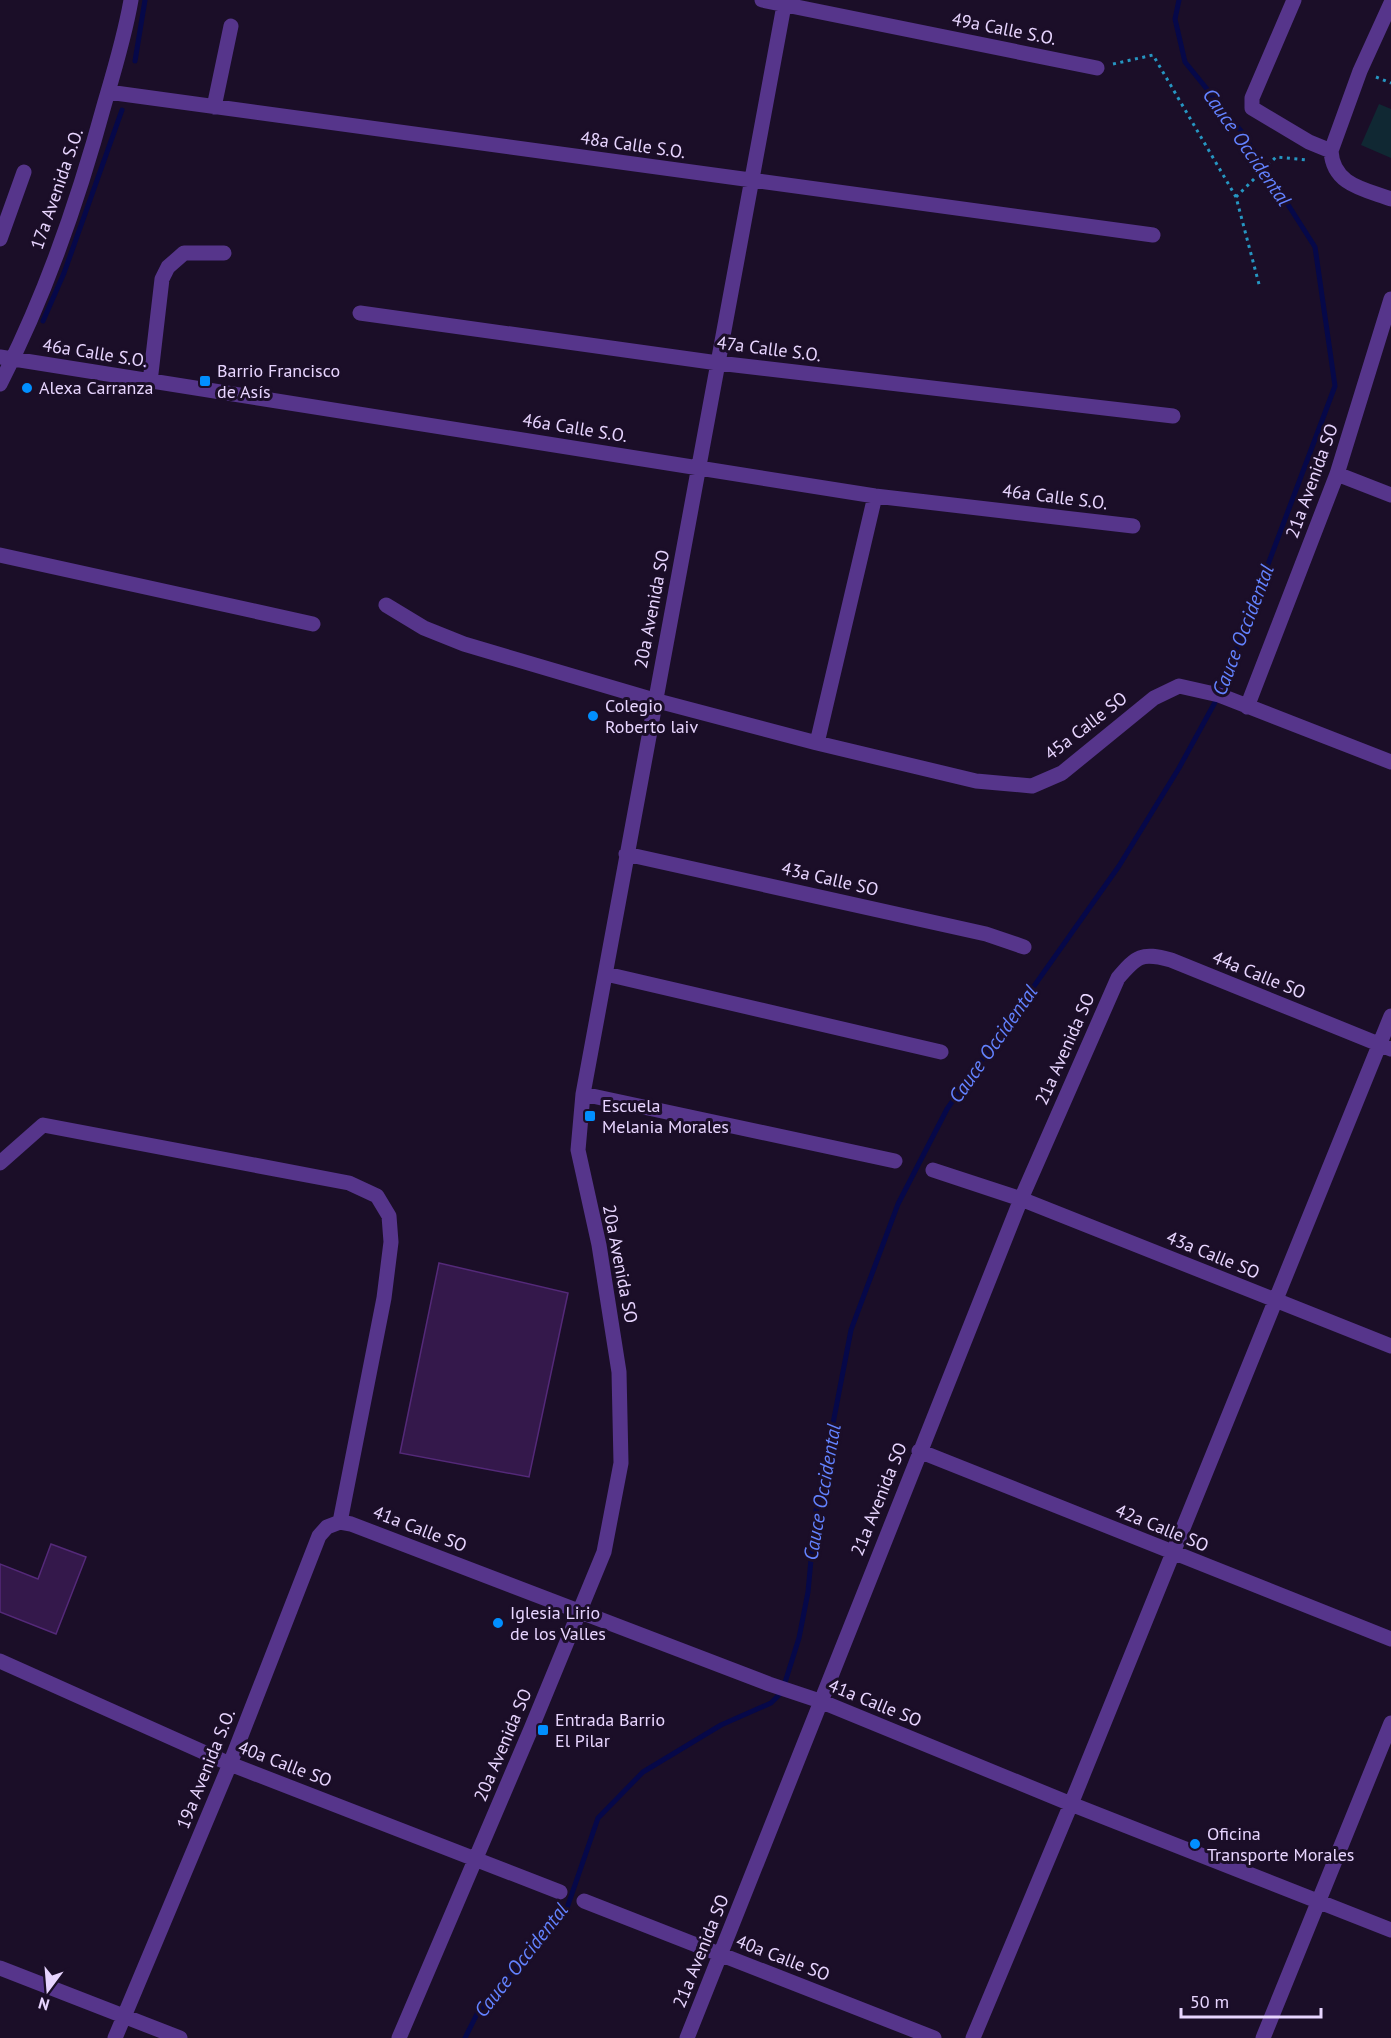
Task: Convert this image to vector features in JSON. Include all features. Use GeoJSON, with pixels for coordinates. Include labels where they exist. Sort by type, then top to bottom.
{"type":"FeatureCollection","features":[{"type":"Feature","properties":{"kind":"street","name":"17a Avenida S.O."},"geometry":{"type":"LineString","coordinates":[[0,384],[6,359],[48,274],[88,166],[125,34],[131,0]]}},
{"type":"Feature","properties":{"kind":"street","name":"49a Calle S.O."},"geometry":{"type":"LineString","coordinates":[[762,0],[785,1],[1097,68]]}},
{"type":"Feature","properties":{"kind":"street"},"geometry":{"type":"LineString","coordinates":[[1294,0],[1252,98],[1252,108],[1309,142],[1331,151]]}},
{"type":"Feature","properties":{"kind":"street","name":"20a Avenida SO"},"geometry":{"type":"LineString","coordinates":[[399,2038],[604,1552],[621,1463],[619,1372],[599,1245],[578,1150],[583,1094],[785,1]]}},
{"type":"Feature","properties":{"kind":"street"},"geometry":{"type":"LineString","coordinates":[[1391,3],[1360,71],[1331,151],[1332,163],[1344,182],[1391,199]]}},
{"type":"Feature","properties":{"kind":"street"},"geometry":{"type":"LineString","coordinates":[[214,107],[231,26]]}},
{"type":"Feature","properties":{"kind":"street","name":"48a Calle S.O."},"geometry":{"type":"LineString","coordinates":[[108,92],[1153,235]]}},
{"type":"Feature","properties":{"kind":"street"},"geometry":{"type":"LineString","coordinates":[[0,239],[24,172]]}},
{"type":"Feature","properties":{"kind":"street"},"geometry":{"type":"LineString","coordinates":[[150,381],[162,279],[168,267],[184,253],[225,253]]}},
{"type":"Feature","properties":{"kind":"street","name":"21a Avenida SO"},"geometry":{"type":"LineString","coordinates":[[1247,707],[1337,474],[1391,299]]}},
{"type":"Feature","properties":{"kind":"street","name":"47a Calle S.O."},"geometry":{"type":"LineString","coordinates":[[360,313],[718,363],[1173,416]]}},
{"type":"Feature","properties":{"kind":"street","name":"46a Calle S.O."},"geometry":{"type":"LineString","coordinates":[[6,359],[699,466],[875,496],[1133,526]]}},
{"type":"Feature","properties":{"kind":"street"},"geometry":{"type":"LineString","coordinates":[[1337,474],[1391,495]]}},
{"type":"Feature","properties":{"kind":"street"},"geometry":{"type":"LineString","coordinates":[[817,743],[875,496]]}},
{"type":"Feature","properties":{"kind":"street"},"geometry":{"type":"LineString","coordinates":[[0,555],[313,624]]}},
{"type":"Feature","properties":{"kind":"street","name":"45a Calle SO"},"geometry":{"type":"LineString","coordinates":[[386,605],[424,628],[464,644],[654,700],[817,743],[976,781],[1032,786],[1062,773],[1154,698],[1179,686],[1220,695],[1391,762]]}},
{"type":"Feature","properties":{"kind":"street","name":"43a Calle SO"},"geometry":{"type":"LineString","coordinates":[[626,854],[986,934],[1024,947]]}},
{"type":"Feature","properties":{"kind":"street","name":"44a Calle SO"},"geometry":{"type":"LineString","coordinates":[[1118,978],[1133,961],[1150,955],[1171,960],[1385,1046]]}},
{"type":"Feature","properties":{"kind":"street"},"geometry":{"type":"LineString","coordinates":[[606,974],[941,1052]]}},
{"type":"Feature","properties":{"kind":"street","name":"21a Avenida SO"},"geometry":{"type":"LineString","coordinates":[[687,2038],[1021,1198],[1118,978]]}},
{"type":"Feature","properties":{"kind":"street"},"geometry":{"type":"LineString","coordinates":[[973,2038],[1071,1804],[1275,1301],[1385,1046],[1391,1016]]}},
{"type":"Feature","properties":{"kind":"street"},"geometry":{"type":"LineString","coordinates":[[583,1094],[895,1161]]}},
{"type":"Feature","properties":{"kind":"street"},"geometry":{"type":"LineString","coordinates":[[0,1163],[43,1125],[349,1183],[377,1196],[389,1216],[391,1242],[384,1298],[340,1522]]}},
{"type":"Feature","properties":{"kind":"street","name":"43a Calle SO"},"geometry":{"type":"LineString","coordinates":[[933,1170],[1021,1198],[1391,1346]]}},
{"type":"Feature","properties":{"kind":"street","name":"42a Calle SO"},"geometry":{"type":"LineString","coordinates":[[919,1451],[1391,1640]]}},
{"type":"Feature","properties":{"kind":"street","name":"41a Calle SO"},"geometry":{"type":"LineString","coordinates":[[340,1522],[794,1694],[820,1701],[1071,1804],[1391,1930]]}},
{"type":"Feature","properties":{"kind":"street","name":"19a Avenida S.O."},"geometry":{"type":"LineString","coordinates":[[115,2038],[230,1764],[319,1536],[327,1527],[340,1522]]}},
{"type":"Feature","properties":{"kind":"street","name":"40a Calle SO"},"geometry":{"type":"LineString","coordinates":[[0,1661],[230,1764],[560,1892]]}},
{"type":"Feature","properties":{"kind":"street"},"geometry":{"type":"LineString","coordinates":[[1263,2038],[1391,1723]]}},
{"type":"Feature","properties":{"kind":"street","name":"40a Calle SO"},"geometry":{"type":"LineString","coordinates":[[584,1901],[934,2038]]}},
{"type":"Feature","properties":{"kind":"street"},"geometry":{"type":"LineString","coordinates":[[0,1968],[180,2038]]}},
{"type":"Feature","properties":{"kind":"path"},"geometry":{"type":"LineString","coordinates":[[1097,68],[1153,55],[1236,197],[1260,288]]}},
{"type":"Feature","properties":{"kind":"path"},"geometry":{"type":"LineString","coordinates":[[1236,197],[1276,157],[1311,161]]}},
{"type":"Feature","properties":{"kind":"shaded area"},"geometry":{"type":"Polygon","coordinates":[[[1379,104],[1391,109],[1391,158],[1361,145],[1379,104]]]}},
{"type":"Feature","properties":{"kind":"building"},"geometry":{"type":"Polygon","coordinates":[[[439,1263],[568,1293],[529,1477],[400,1453],[439,1263]]]}},
{"type":"Feature","properties":{"kind":"building"},"geometry":{"type":"Polygon","coordinates":[[[51,1544],[86,1557],[56,1634],[0,1612],[0,1564],[38,1579],[51,1544]]]}},
{"type":"Feature","properties":{"kind":"waterway"},"geometry":{"type":"LineString","coordinates":[[135,61],[145,0]]}},
{"type":"Feature","properties":{"kind":"waterway","name":"Cauce Occidental"},"geometry":{"type":"LineString","coordinates":[[465,2038],[477,2014],[567,1908],[598,1818],[643,1772],[721,1725],[771,1703],[782,1692],[799,1638],[808,1592],[815,1517],[851,1330],[898,1204],[947,1109],[1119,866],[1179,768],[1219,695],[1335,386],[1315,247],[1241,131],[1185,62],[1175,19],[1179,0]]}},
{"type":"Feature","properties":{"kind":"waterway"},"geometry":{"type":"LineString","coordinates":[[43,321],[64,273],[122,110]]}},
{"type":"Feature","properties":{"kind":"place","name":"Barrio Francisco de Asís"},"geometry":{"type":"Point","coordinates":[205,381]}},
{"type":"Feature","properties":{"kind":"place","name":"Alexa Carranza"},"geometry":{"type":"Point","coordinates":[27,388]}},
{"type":"Feature","properties":{"kind":"place","name":"Colegio Roberto laiv"},"geometry":{"type":"Point","coordinates":[593,716]}},
{"type":"Feature","properties":{"kind":"place","name":"Escuela Melania Morales"},"geometry":{"type":"Point","coordinates":[590,1116]}},
{"type":"Feature","properties":{"kind":"place","name":"Iglesia Lirio de los Valles"},"geometry":{"type":"Point","coordinates":[498,1623]}},
{"type":"Feature","properties":{"kind":"place","name":"Entrada Barrio El Pilar"},"geometry":{"type":"Point","coordinates":[543,1730]}},
{"type":"Feature","properties":{"kind":"place","name":"Oficina Transporte Morales"},"geometry":{"type":"Point","coordinates":[1195,1844]}}]}
